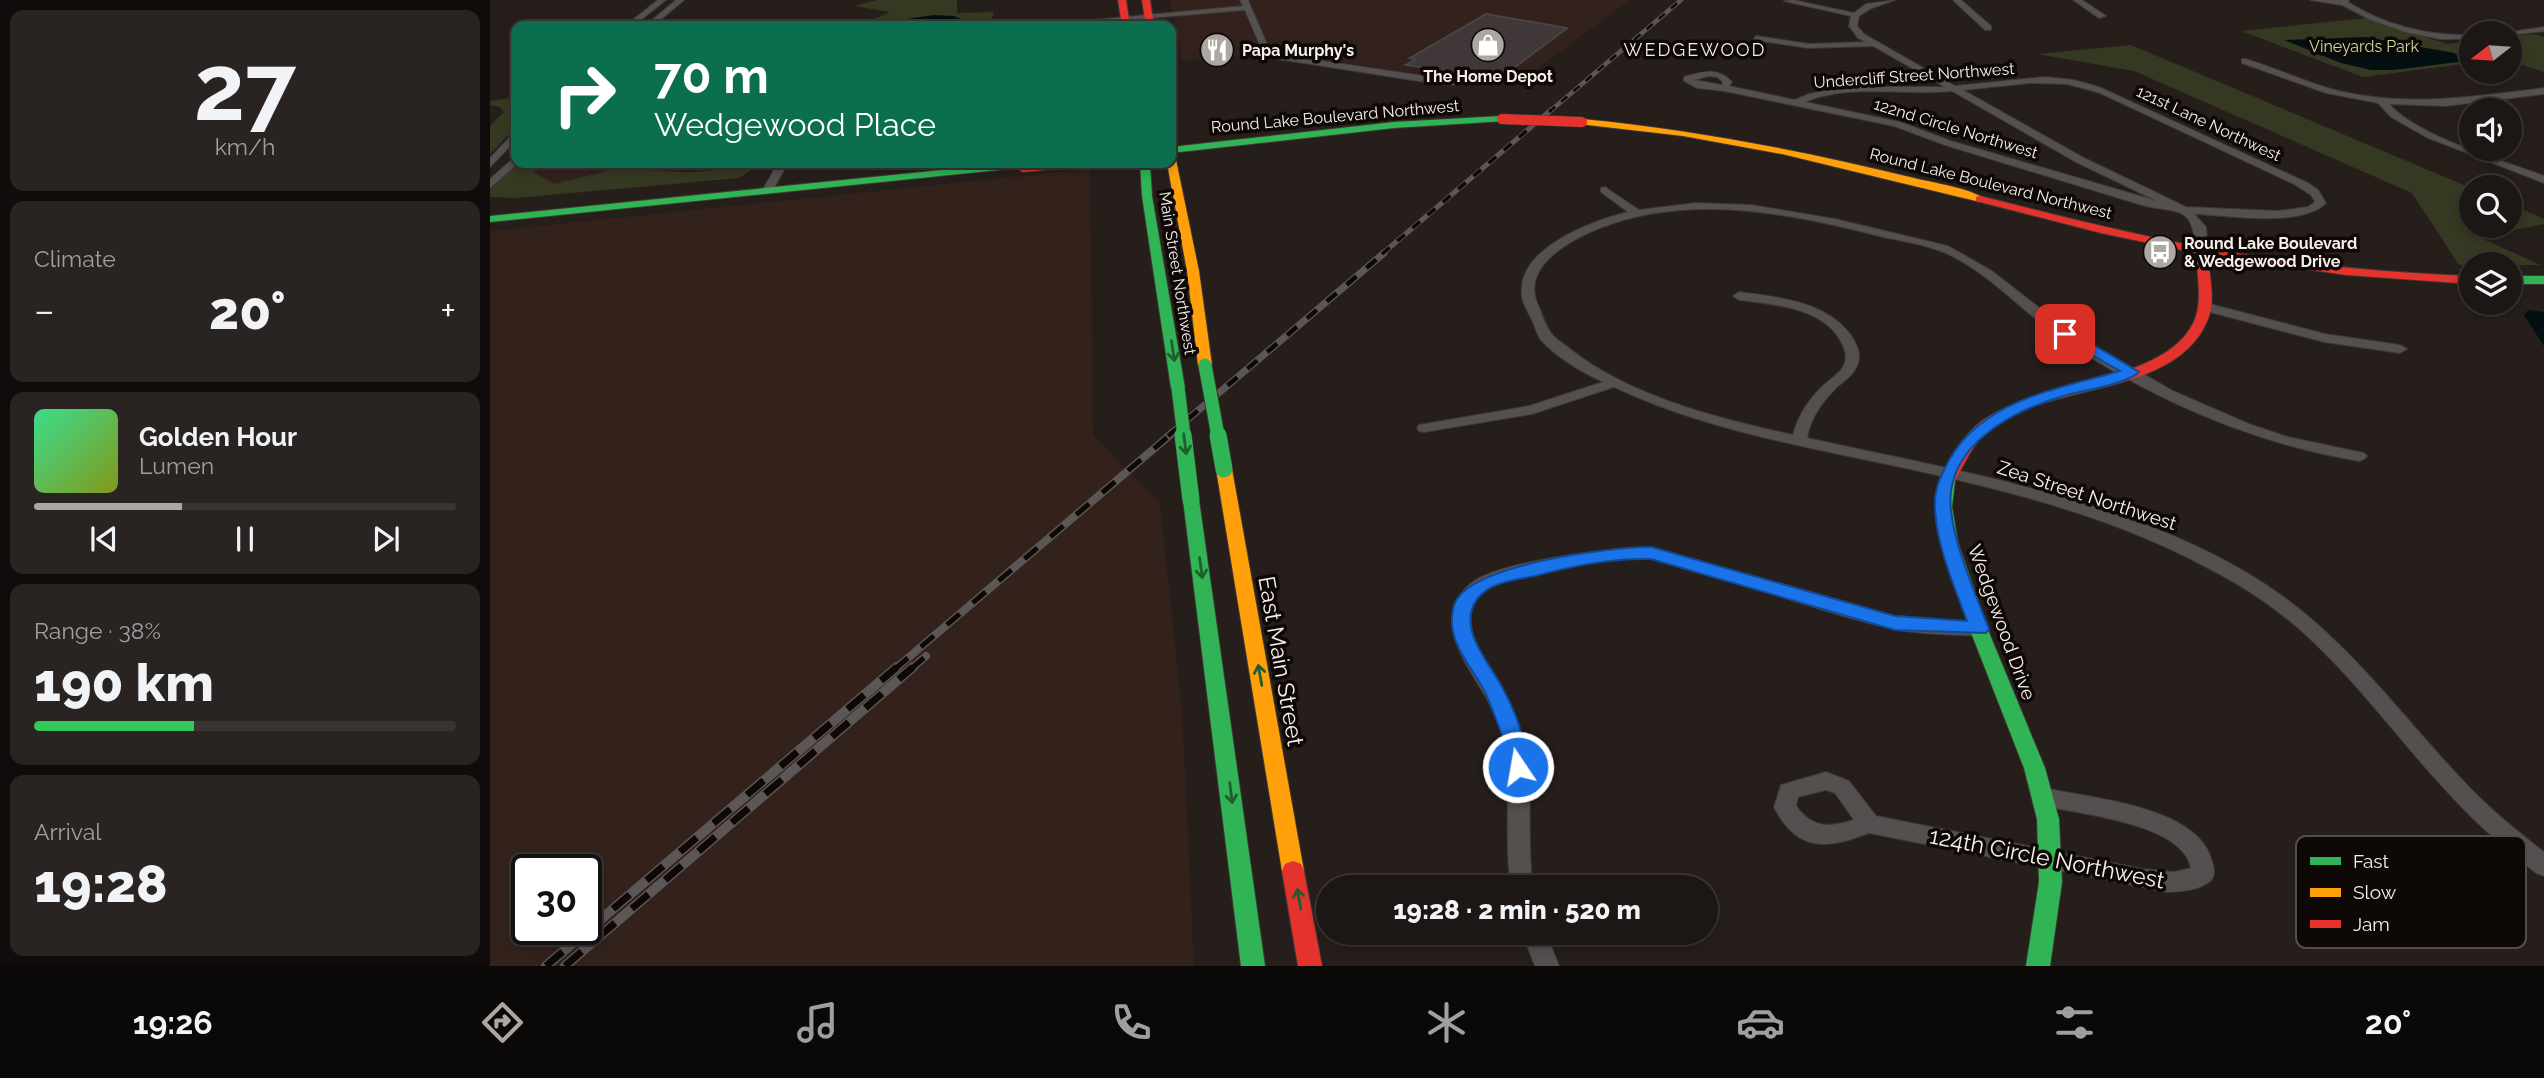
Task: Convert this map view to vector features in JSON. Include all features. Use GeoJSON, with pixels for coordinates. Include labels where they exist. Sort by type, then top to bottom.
{"type":"FeatureCollection","features":[{"type":"Feature","properties":{"kind":"main road"},"geometry":{"type":"LineString","coordinates":[[1122,0],[1125,21]]}},
{"type":"Feature","properties":{"kind":"main road"},"geometry":{"type":"LineString","coordinates":[[1146,0],[1149,21]]}},
{"type":"Feature","properties":{"kind":"main road","name":"Round Lake Boulevard Northwest"},"geometry":{"type":"LineString","coordinates":[[1176,149],[1394,125],[1502,119]]}},
{"type":"Feature","properties":{"kind":"main road","name":"Round Lake Boulevard Northwest"},"geometry":{"type":"LineString","coordinates":[[1176,140],[1378,121],[1502,119],[1582,122],[1697,134],[1776,148],[2076,225],[2202,251],[2360,272],[2459,279]]}},
{"type":"Feature","properties":{"kind":"main road"},"geometry":{"type":"LineString","coordinates":[[490,219],[770,185],[938,168]]}},
{"type":"Feature","properties":{"kind":"main road"},"geometry":{"type":"LineString","coordinates":[[1133,168],[1139,180],[1146,184]]}},
{"type":"Feature","properties":{"kind":"main road","name":"Main Street Northwest"},"geometry":{"type":"LineString","coordinates":[[1145,168],[1178,388],[1253,966]]}},
{"type":"Feature","properties":{"kind":"main road","name":"Main Street Northwest"},"geometry":{"type":"LineString","coordinates":[[1173,168],[1193,271],[1205,365]]}},
{"type":"Feature","properties":{"kind":"main road"},"geometry":{"type":"LineString","coordinates":[[490,206],[770,185]]}},
{"type":"Feature","properties":{"kind":"main road","name":"Wedgewood Drive"},"geometry":{"type":"LineString","coordinates":[[2038,966],[2049,907],[2051,862],[2044,797],[1956,566],[1943,510],[1943,489],[1967,443],[1984,426],[2009,411],[2033,400],[2132,372],[2174,354],[2188,344],[2206,307],[2202,251]]}},
{"type":"Feature","properties":{"kind":"main road"},"geometry":{"type":"LineString","coordinates":[[2522,280],[2544,280]]}},
{"type":"Feature","properties":{"kind":"main road","name":"East Main Street"},"geometry":{"type":"LineString","coordinates":[[1205,365],[1310,966]]}},
{"type":"Feature","properties":{"kind":"street"},"geometry":{"type":"LineString","coordinates":[[635,21],[662,0]]}},
{"type":"Feature","properties":{"kind":"street"},"geometry":{"type":"LineString","coordinates":[[655,21],[680,0]]}},
{"type":"Feature","properties":{"kind":"street"},"geometry":{"type":"LineString","coordinates":[[1891,0],[1869,6],[1856,15],[1852,22],[1855,29],[1873,44],[2081,160],[2180,207]]}},
{"type":"Feature","properties":{"kind":"street"},"geometry":{"type":"LineString","coordinates":[[1957,0],[1988,28]]}},
{"type":"Feature","properties":{"kind":"street"},"geometry":{"type":"LineString","coordinates":[[2077,0],[2102,16]]}},
{"type":"Feature","properties":{"kind":"street"},"geometry":{"type":"LineString","coordinates":[[2314,0],[2345,2],[2361,13],[2441,38],[2459,37]]}},
{"type":"Feature","properties":{"kind":"street"},"geometry":{"type":"LineString","coordinates":[[1788,1],[1856,15]]}},
{"type":"Feature","properties":{"kind":"street"},"geometry":{"type":"LineString","coordinates":[[1149,21],[1247,7],[1266,50],[1281,57],[1444,82],[1507,79]]}},
{"type":"Feature","properties":{"kind":"street"},"geometry":{"type":"LineString","coordinates":[[2522,31],[2544,29]]}},
{"type":"Feature","properties":{"kind":"street"},"geometry":{"type":"LineString","coordinates":[[1756,38],[1810,46],[1873,44]]}},
{"type":"Feature","properties":{"kind":"street"},"geometry":{"type":"LineString","coordinates":[[2245,61],[2329,91],[2381,101],[2446,103],[2544,91]]}},
{"type":"Feature","properties":{"kind":"street","name":"Undercliff Street Northwest"},"geometry":{"type":"LineString","coordinates":[[1798,102],[1831,92],[1953,89],[2030,80],[2074,83]]}},
{"type":"Feature","properties":{"kind":"street","name":"121st Lane Northwest"},"geometry":{"type":"LineString","coordinates":[[2074,83],[2103,91],[2309,188],[2319,196],[2321,203]]}},
{"type":"Feature","properties":{"kind":"street","name":"122nd Circle Northwest"},"geometry":{"type":"LineString","coordinates":[[1724,88],[1897,124],[1948,143],[2149,204],[2286,214],[2307,212],[2318,208],[2321,203]]}},
{"type":"Feature","properties":{"kind":"street"},"geometry":{"type":"LineString","coordinates":[[2381,101],[2394,115],[2429,135],[2541,177]]}},
{"type":"Feature","properties":{"kind":"street"},"geometry":{"type":"LineString","coordinates":[[490,164],[511,140]]}},
{"type":"Feature","properties":{"kind":"street"},"geometry":{"type":"LineString","coordinates":[[490,185],[511,164]]}},
{"type":"Feature","properties":{"kind":"street"},"geometry":{"type":"LineString","coordinates":[[770,185],[780,168]]}},
{"type":"Feature","properties":{"kind":"street"},"geometry":{"type":"LineString","coordinates":[[1605,190],[1636,213]]}},
{"type":"Feature","properties":{"kind":"street","name":"Zea Street Northwest"},"geometry":{"type":"LineString","coordinates":[[2359,456],[2329,453],[2280,439],[2190,405],[2065,334],[1965,258],[1944,248],[1842,223],[1770,212],[1690,206],[1636,213],[1576,233],[1547,251],[1533,271],[1529,287],[1531,312],[1550,342],[1564,356],[1610,384],[1650,400],[1799,439],[1949,473],[2141,532],[2204,559],[2264,592],[2304,622],[2360,677],[2424,752],[2486,818],[2508,836]]}},
{"type":"Feature","properties":{"kind":"street","name":"Wedgewood Drive"},"geometry":{"type":"LineString","coordinates":[[2180,207],[2200,228],[2202,251]]}},
{"type":"Feature","properties":{"kind":"street"},"geometry":{"type":"LineString","coordinates":[[1739,296],[1785,301],[1813,310],[1829,318],[1849,343],[1853,358],[1850,369],[1802,419],[1799,439]]}},
{"type":"Feature","properties":{"kind":"street"},"geometry":{"type":"LineString","coordinates":[[2206,307],[2324,338],[2400,349]]}},
{"type":"Feature","properties":{"kind":"street"},"geometry":{"type":"LineString","coordinates":[[1424,428],[1532,410],[1610,384]]}},
{"type":"Feature","properties":{"kind":"street"},"geometry":{"type":"LineString","coordinates":[[1521,875],[1516,838],[1518,767],[1512,736],[1493,689],[1470,656],[1462,630],[1463,605],[1478,586],[1572,561],[1623,553],[1651,553],[1895,623],[1979,629]]}},
{"type":"Feature","properties":{"kind":"street","name":"124th Circle Northwest"},"geometry":{"type":"LineString","coordinates":[[1869,824],[2051,862],[2173,883],[2193,880],[2203,873],[2201,857],[2192,843],[2172,831],[2148,821],[2044,797]]}},
{"type":"Feature","properties":{"kind":"street","name":"Zea Street Northwest"},"geometry":{"type":"LineString","coordinates":[[2526,851],[2544,866]]}},
{"type":"Feature","properties":{"kind":"street"},"geometry":{"type":"LineString","coordinates":[[1539,945],[1547,966]]}},
{"type":"Feature","properties":{"kind":"shaded area"},"geometry":{"type":"Polygon","coordinates":[[[1170,0],[1630,0],[1519,82],[1484,85],[1280,52],[1182,61],[1170,0]]]}},
{"type":"Feature","properties":{"kind":"shaded area"},"geometry":{"type":"Polygon","coordinates":[[[934,15],[954,16],[966,21],[903,21],[934,15]]]}},
{"type":"Feature","properties":{"kind":"shaded area"},"geometry":{"type":"Polygon","coordinates":[[[2365,37],[2454,53],[2459,56],[2459,62],[2394,70],[2371,70],[2341,63],[2284,40],[2365,37]]]}},
{"type":"Feature","properties":{"kind":"shaded area"},"geometry":{"type":"Polygon","coordinates":[[[537,168],[711,168],[584,177],[548,186],[531,176],[537,168]]]}},
{"type":"Feature","properties":{"kind":"shaded area"},"geometry":{"type":"Polygon","coordinates":[[[1090,169],[1093,435],[1160,503],[1182,711],[1194,966],[490,966],[490,231],[1090,169]]]}},
{"type":"Feature","properties":{"kind":"shaded area"},"geometry":{"type":"Polygon","coordinates":[[[2528,310],[2544,312],[2544,346],[2524,315],[2528,310]]]}},
{"type":"Feature","properties":{"kind":"green space"},"geometry":{"type":"Polygon","coordinates":[[[877,0],[957,0],[957,13],[994,12],[991,21],[869,21],[890,12],[854,6],[877,0]]]}},
{"type":"Feature","properties":{"kind":"green space","name":"Vineyards Park"},"geometry":{"type":"Polygon","coordinates":[[[2367,18],[2447,44],[2459,42],[2459,65],[2363,77],[2241,31],[2367,18]]]}},
{"type":"Feature","properties":{"kind":"green space"},"geometry":{"type":"Polygon","coordinates":[[[2522,35],[2544,37],[2544,72],[2522,65],[2522,35]]]}},
{"type":"Feature","properties":{"kind":"green space"},"geometry":{"type":"Polygon","coordinates":[[[2131,45],[2459,183],[2459,238],[2481,238],[2512,252],[2459,252],[2459,265],[2412,193],[2134,71],[2037,54],[2131,45]]]}},
{"type":"Feature","properties":{"kind":"green space"},"geometry":{"type":"Polygon","coordinates":[[[511,98],[511,132],[490,154],[490,126],[504,112],[500,107],[490,105],[490,101],[511,98]]]}},
{"type":"Feature","properties":{"kind":"green space"},"geometry":{"type":"Polygon","coordinates":[[[512,168],[544,168],[533,172],[554,184],[615,169],[692,172],[754,168],[739,178],[516,198],[490,197],[490,190],[512,168]]]}},
{"type":"Feature","properties":{"kind":"green space"},"geometry":{"type":"Polygon","coordinates":[[[2522,209],[2544,219],[2544,224],[2522,228],[2522,209]]]}},
{"type":"Feature","properties":{"kind":"green space"},"geometry":{"type":"Polygon","coordinates":[[[2522,257],[2540,265],[2522,265],[2522,257]]]}},
{"type":"Feature","properties":{"kind":"building","name":"The Home Depot"},"geometry":{"type":"Polygon","coordinates":[[[1486,14],[1567,28],[1507,73],[1453,72],[1406,65],[1416,59],[1410,58],[1486,14]]]}},
{"type":"Feature","properties":{"kind":"railway"},"geometry":{"type":"LineString","coordinates":[[1549,112],[1681,0]]}},
{"type":"Feature","properties":{"kind":"railway"},"geometry":{"type":"LineString","coordinates":[[1382,254],[1551,110]]}},
{"type":"Feature","properties":{"kind":"railway"},"geometry":{"type":"LineString","coordinates":[[1168,436],[1384,253]]}},
{"type":"Feature","properties":{"kind":"railway"},"geometry":{"type":"LineString","coordinates":[[895,669],[1170,435]]}},
{"type":"Feature","properties":{"kind":"railway"},"geometry":{"type":"LineString","coordinates":[[911,669],[926,656]]}},
{"type":"Feature","properties":{"kind":"railway"},"geometry":{"type":"LineString","coordinates":[[546,966],[897,667]]}},
{"type":"Feature","properties":{"kind":"railway"},"geometry":{"type":"LineString","coordinates":[[565,966],[913,667]]}},
{"type":"Feature","properties":{"kind":"traffic: fast"},"geometry":{"type":"LineString","coordinates":[[1176,149],[1394,125],[1502,119]]}},
{"type":"Feature","properties":{"kind":"traffic: fast"},"geometry":{"type":"LineString","coordinates":[[490,219],[989,168]]}},
{"type":"Feature","properties":{"kind":"traffic: fast"},"geometry":{"type":"LineString","coordinates":[[1145,168],[1147,196],[1178,388]]}},
{"type":"Feature","properties":{"kind":"traffic: fast"},"geometry":{"type":"LineString","coordinates":[[2522,280],[2544,280]]}},
{"type":"Feature","properties":{"kind":"traffic: fast"},"geometry":{"type":"LineString","coordinates":[[1205,365],[1224,469]]}},
{"type":"Feature","properties":{"kind":"traffic: fast"},"geometry":{"type":"LineString","coordinates":[[1178,388],[1191,500]]}},
{"type":"Feature","properties":{"kind":"traffic: fast"},"geometry":{"type":"LineString","coordinates":[[1947,481],[1944,507],[1950,543],[1963,587],[2035,768],[2048,819],[2051,882],[2038,966]]}},
{"type":"Feature","properties":{"kind":"traffic: fast"},"geometry":{"type":"LineString","coordinates":[[1191,500],[1253,966]]}},
{"type":"Feature","properties":{"kind":"traffic: slow"},"geometry":{"type":"LineString","coordinates":[[1582,122],[1733,141],[1881,173],[1980,199]]}},
{"type":"Feature","properties":{"kind":"traffic: slow"},"geometry":{"type":"LineString","coordinates":[[1173,168],[1193,271],[1205,365]]}},
{"type":"Feature","properties":{"kind":"traffic: slow"},"geometry":{"type":"LineString","coordinates":[[1224,469],[1293,871]]}},
{"type":"Feature","properties":{"kind":"traffic: jam"},"geometry":{"type":"LineString","coordinates":[[1122,0],[1125,21]]}},
{"type":"Feature","properties":{"kind":"traffic: jam"},"geometry":{"type":"LineString","coordinates":[[1146,0],[1149,21]]}},
{"type":"Feature","properties":{"kind":"traffic: jam"},"geometry":{"type":"LineString","coordinates":[[1502,119],[1582,122]]}},
{"type":"Feature","properties":{"kind":"traffic: jam"},"geometry":{"type":"LineString","coordinates":[[1023,169],[1034,168]]}},
{"type":"Feature","properties":{"kind":"traffic: jam"},"geometry":{"type":"LineString","coordinates":[[1980,199],[2101,230],[2223,254],[2346,272],[2459,279]]}},
{"type":"Feature","properties":{"kind":"traffic: jam"},"geometry":{"type":"LineString","coordinates":[[1947,481],[1970,442],[1990,422],[2013,409],[2042,399],[2139,371],[2167,358],[2188,341],[2203,312],[2205,295],[2202,251]]}},
{"type":"Feature","properties":{"kind":"traffic: jam"},"geometry":{"type":"LineString","coordinates":[[1293,871],[1310,966]]}},
{"type":"Feature","properties":{"kind":"place","name":"The Home Depot"},"geometry":{"type":"Point","coordinates":[1488,45]}},
{"type":"Feature","properties":{"kind":"place","name":"Papa Murphy's"},"geometry":{"type":"Point","coordinates":[1217,50]}},
{"type":"Feature","properties":{"kind":"place","name":"Round Lake Boulevard & Wedgewood Drive"},"geometry":{"type":"Point","coordinates":[2160,252]}},
{"type":"Feature","properties":{"kind":"district","name":"WEDGEWOOD"},"geometry":{"type":"Point","coordinates":[1695,50]}},
{"type":"Feature","properties":{"kind":"route"},"geometry":{"type":"LineString","coordinates":[[1518,767],[1512,736],[1493,689],[1470,656],[1462,630],[1463,605],[1478,586],[1503,578],[1572,561],[1623,553],[1651,553],[1895,623],[1979,629],[1956,566],[1943,510],[1943,489],[1957,458],[1984,426],[2009,411],[2033,400],[2132,372],[2065,334]]}}]}
